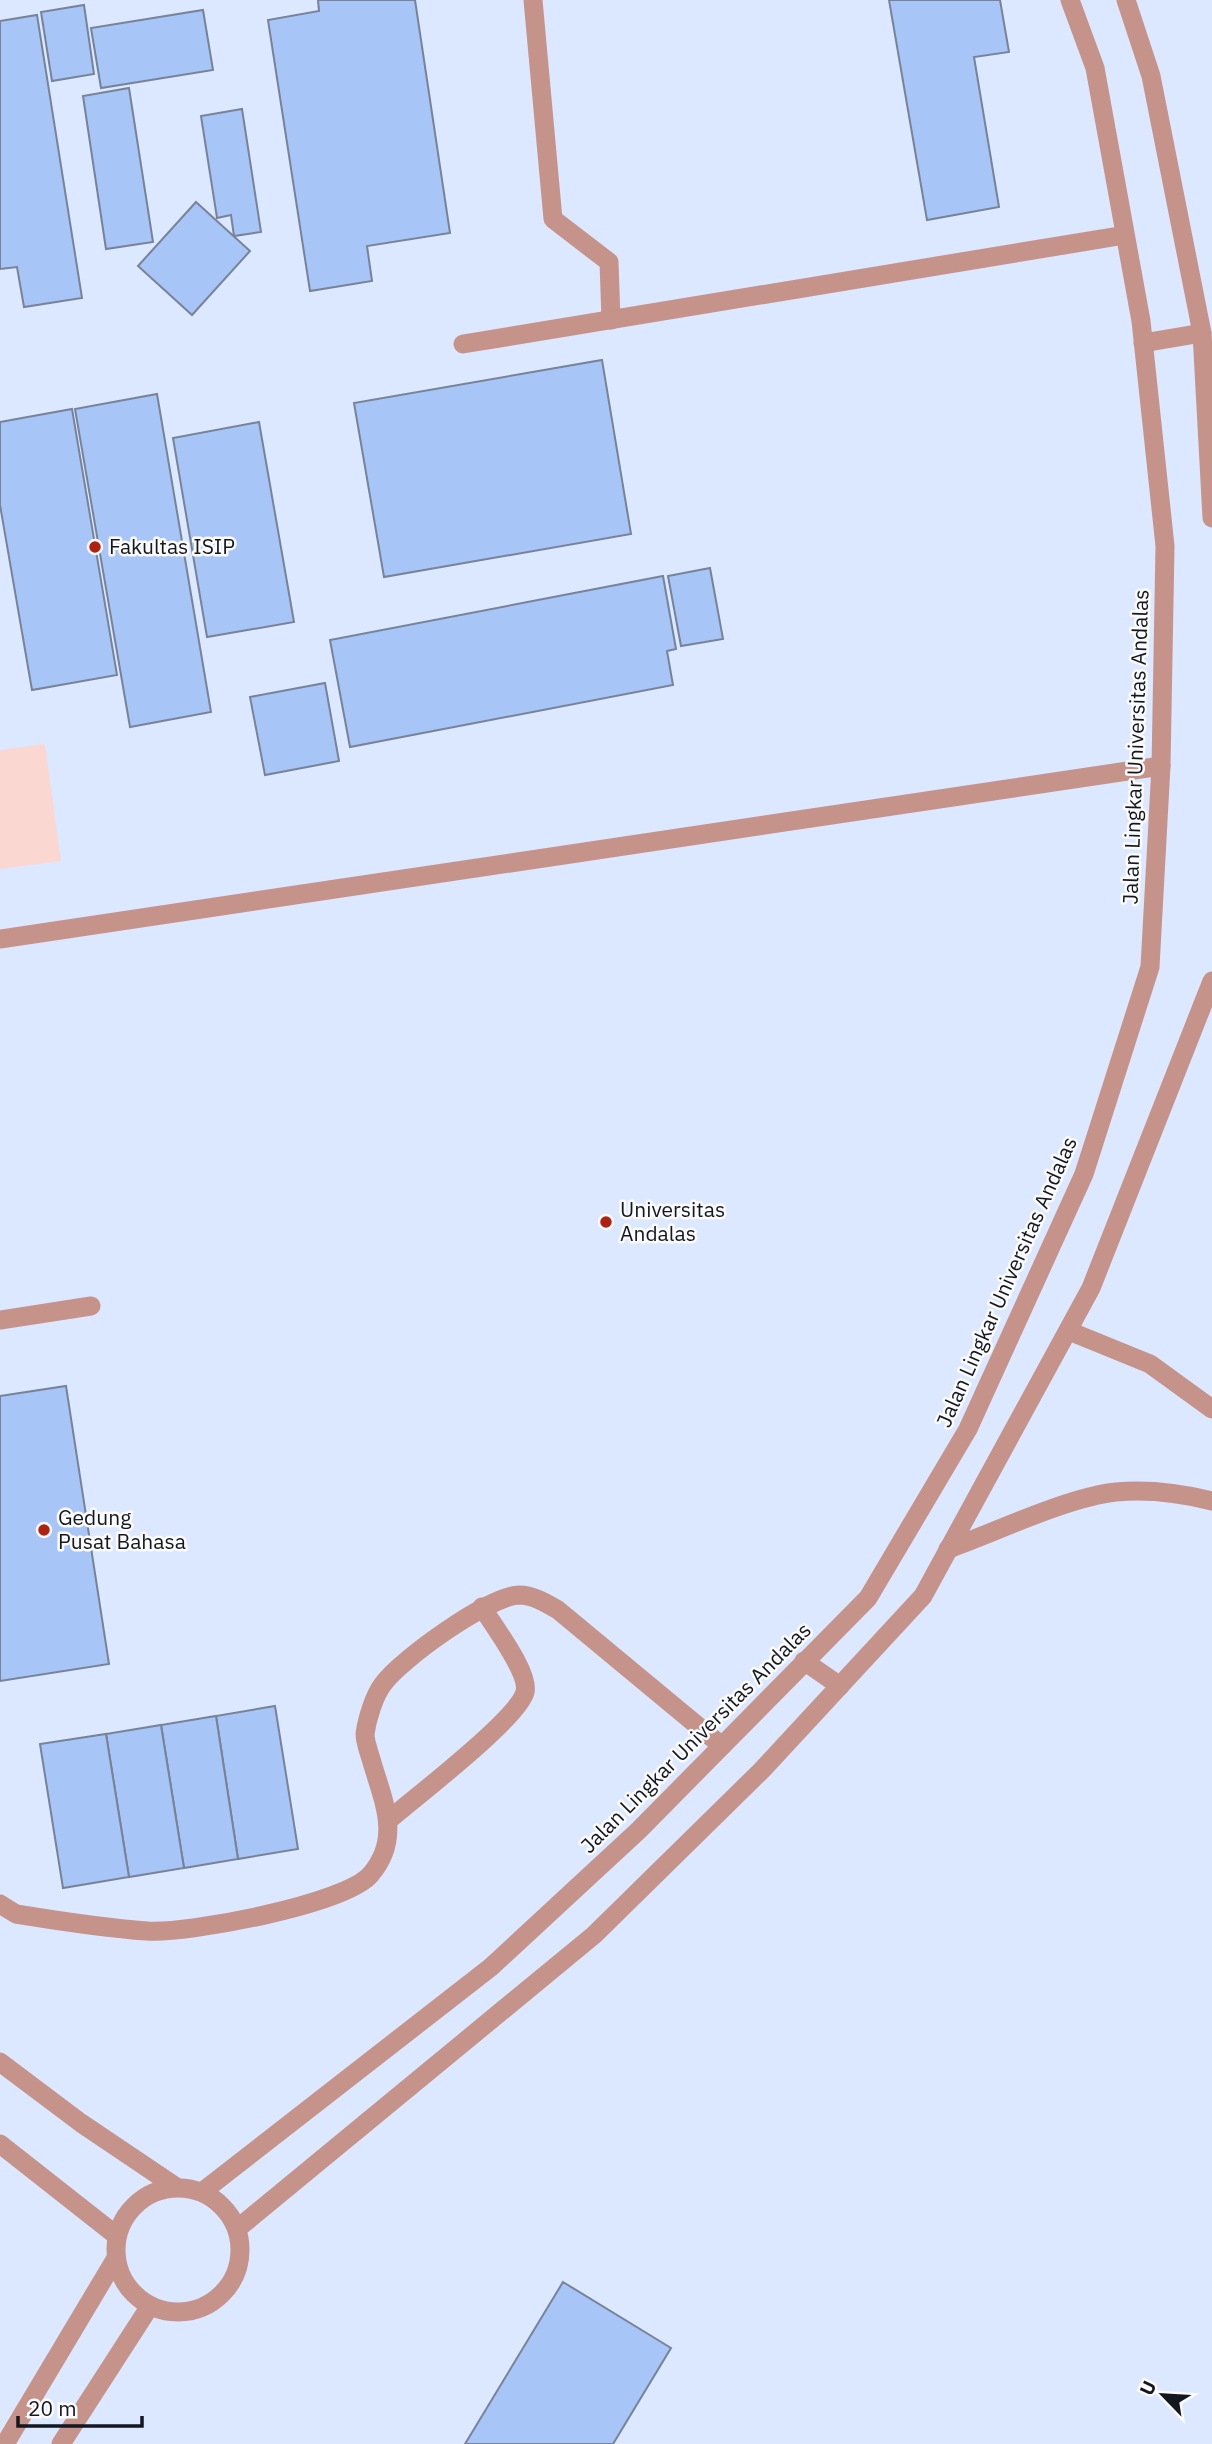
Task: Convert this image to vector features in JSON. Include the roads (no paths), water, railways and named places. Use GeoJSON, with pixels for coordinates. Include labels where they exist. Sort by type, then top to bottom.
{"type":"FeatureCollection","features":[{"type":"Feature","properties":{"kind":"street"},"geometry":{"type":"LineString","coordinates":[[533,0],[553,219],[609,262],[611,320]]}},
{"type":"Feature","properties":{"kind":"street","name":"Jalan Lingkar Universitas Andalas"},"geometry":{"type":"LineString","coordinates":[[202,2192],[491,1967],[639,1830],[868,1598],[968,1429],[1084,1174],[1150,967],[1161,766],[1165,546],[1143,342],[1125,235],[1095,68],[1070,0]]}},
{"type":"Feature","properties":{"kind":"street"},"geometry":{"type":"LineString","coordinates":[[1126,0],[1151,76],[1202,333],[1212,518]]}},
{"type":"Feature","properties":{"kind":"street"},"geometry":{"type":"LineString","coordinates":[[463,344],[1125,235]]}},
{"type":"Feature","properties":{"kind":"street"},"geometry":{"type":"LineString","coordinates":[[1143,342],[1202,333]]}},
{"type":"Feature","properties":{"kind":"street"},"geometry":{"type":"LineString","coordinates":[[0,939],[1161,766]]}},
{"type":"Feature","properties":{"kind":"street"},"geometry":{"type":"LineString","coordinates":[[237,2230],[594,1935],[762,1770],[923,1596],[1091,1288],[1212,981]]}},
{"type":"Feature","properties":{"kind":"street"},"geometry":{"type":"LineString","coordinates":[[0,1320],[91,1306]]}},
{"type":"Feature","properties":{"kind":"street"},"geometry":{"type":"LineString","coordinates":[[1069,1331],[1150,1364],[1212,1409]]}},
{"type":"Feature","properties":{"kind":"street"},"geometry":{"type":"LineString","coordinates":[[948,1549],[1085,1499],[1114,1492],[1153,1491],[1212,1501]]}},
{"type":"Feature","properties":{"kind":"street"},"geometry":{"type":"LineString","coordinates":[[0,1904],[16,1914],[150,1931],[236,1922],[318,1901],[370,1877],[389,1846],[388,1820],[365,1736],[372,1708],[383,1684],[409,1660],[482,1607],[506,1597],[521,1595],[540,1599],[558,1610],[722,1746]]}},
{"type":"Feature","properties":{"kind":"street"},"geometry":{"type":"LineString","coordinates":[[388,1820],[497,1726],[515,1709],[526,1691],[523,1675],[482,1607]]}},
{"type":"Feature","properties":{"kind":"street"},"geometry":{"type":"LineString","coordinates":[[804,1661],[839,1686]]}},
{"type":"Feature","properties":{"kind":"street"},"geometry":{"type":"LineString","coordinates":[[0,2062],[81,2123],[176,2187],[202,2192],[223,2207],[237,2230],[238,2266],[231,2283],[218,2297],[203,2306],[185,2311],[167,2311],[150,2306],[133,2294],[121,2277],[116,2258],[117,2236],[125,2218],[138,2202],[155,2192],[176,2187]]}},
{"type":"Feature","properties":{"kind":"street"},"geometry":{"type":"LineString","coordinates":[[0,2144],[117,2236]]}},
{"type":"Feature","properties":{"kind":"street"},"geometry":{"type":"LineString","coordinates":[[5,2444],[116,2258]]}},
{"type":"Feature","properties":{"kind":"street"},"geometry":{"type":"LineString","coordinates":[[61,2444],[150,2306]]}},
{"type":"Feature","properties":{"kind":"place","name":"Fakultas ISIP"},"geometry":{"type":"Point","coordinates":[95,547]}},
{"type":"Feature","properties":{"kind":"place","name":"Universitas Andalas"},"geometry":{"type":"Point","coordinates":[606,1222]}},
{"type":"Feature","properties":{"kind":"place","name":"Gedung Pusat Bahasa"},"geometry":{"type":"Point","coordinates":[44,1530]}}]}
